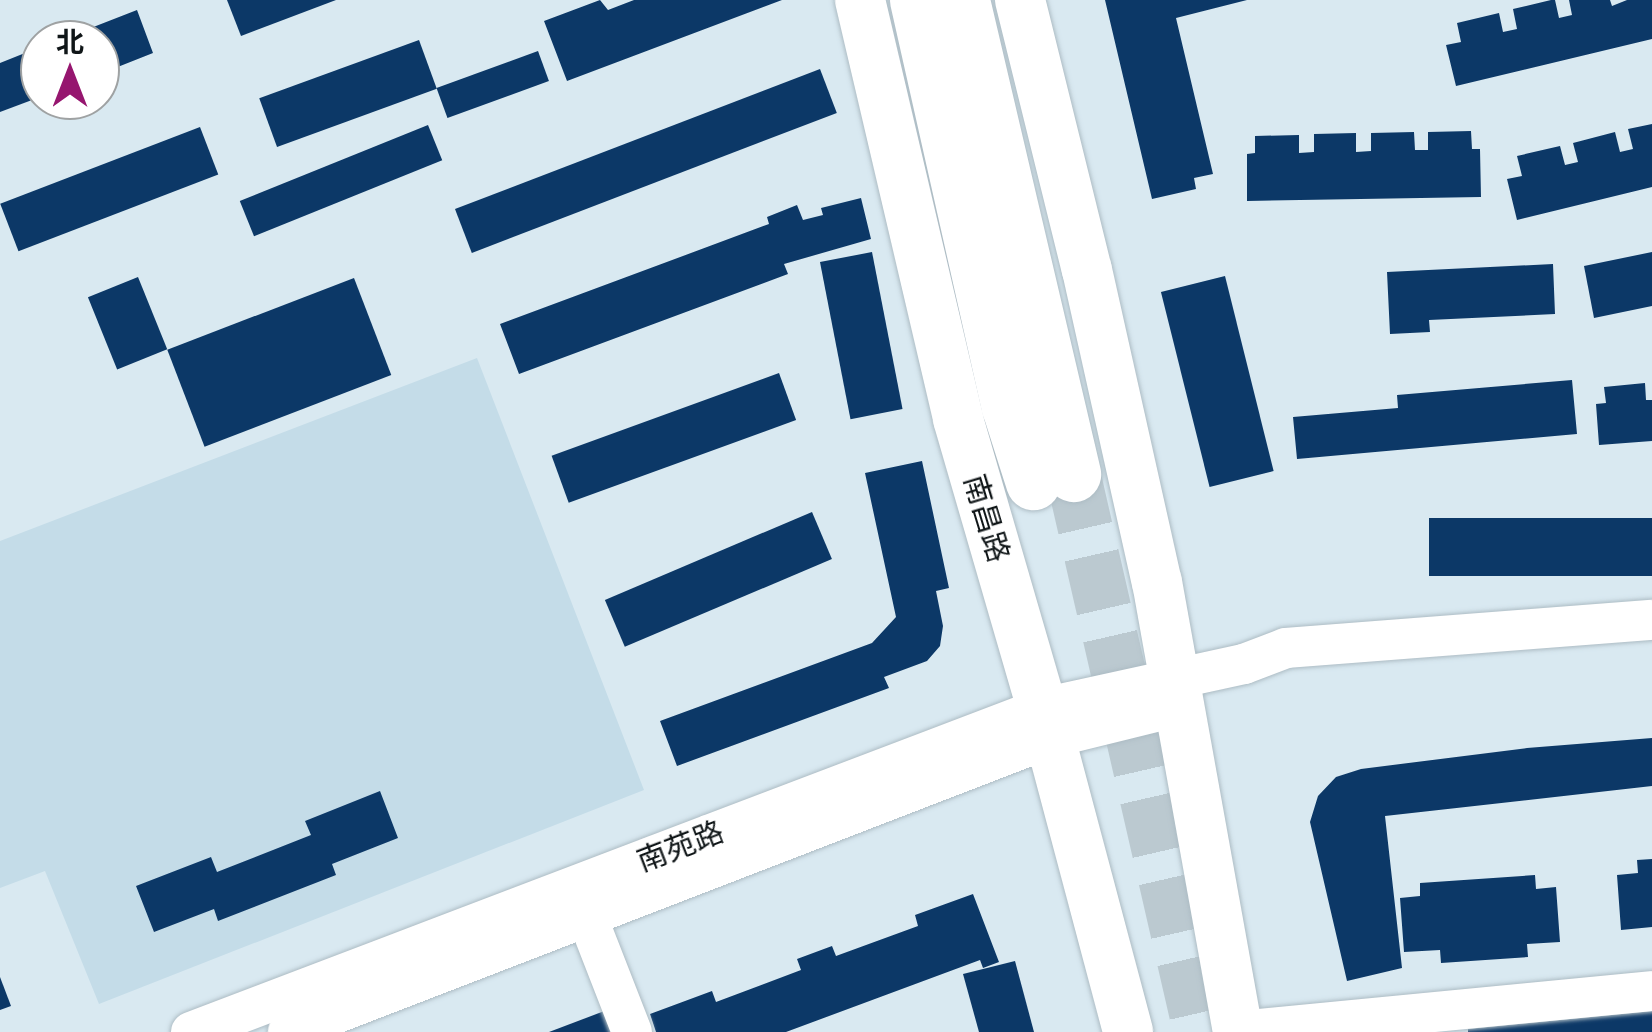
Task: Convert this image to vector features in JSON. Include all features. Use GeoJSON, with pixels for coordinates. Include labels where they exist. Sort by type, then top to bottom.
{"type":"FeatureCollection","features":[{"type":"Feature","properties":{"kind":"highway","name":"南昌路"},"geometry":{"type":"LineString","coordinates":[[917,0],[1009,407],[1053,478],[962,0]]}},
{"type":"Feature","properties":{"kind":"main road","name":"南昌路"},"geometry":{"type":"LineString","coordinates":[[860,0],[958,420],[1046,723],[1128,1032]]}},
{"type":"Feature","properties":{"kind":"main road"},"geometry":{"type":"LineString","coordinates":[[1020,0],[1092,290],[1176,691],[1238,1032]]}},
{"type":"Feature","properties":{"kind":"street","name":"南苑路"},"geometry":{"type":"LineString","coordinates":[[191,1032],[1046,723],[1176,691],[1286,648],[1652,620]]}},
{"type":"Feature","properties":{"kind":"street","name":"南苑路"},"geometry":{"type":"LineString","coordinates":[[288,1032],[1046,723]]}},
{"type":"Feature","properties":{"kind":"street"},"geometry":{"type":"LineString","coordinates":[[585,913],[632,1032]]}},
{"type":"Feature","properties":{"kind":"street"},"geometry":{"type":"LineString","coordinates":[[1238,1032],[1652,991]]}},
{"type":"Feature","properties":{"kind":"shaded area"},"geometry":{"type":"Polygon","coordinates":[[[477,358],[644,790],[99,1004],[45,871],[0,888],[0,541],[477,358]]]}},
{"type":"Feature","properties":{"kind":"building"},"geometry":{"type":"Polygon","coordinates":[[[227,0],[336,0],[241,36],[227,0]]]}},
{"type":"Feature","properties":{"kind":"building"},"geometry":{"type":"Polygon","coordinates":[[[600,0],[608,10],[634,0],[782,0],[567,81],[544,21],[600,0]]]}},
{"type":"Feature","properties":{"kind":"building"},"geometry":{"type":"Polygon","coordinates":[[[1105,0],[1247,0],[1176,18],[1213,174],[1194,178],[1196,189],[1152,199],[1105,0]]]}},
{"type":"Feature","properties":{"kind":"building"},"geometry":{"type":"Polygon","coordinates":[[[1555,0],[1559,18],[1572,15],[1569,0],[1610,0],[1612,6],[1627,0],[1652,0],[1652,39],[1456,86],[1446,45],[1461,42],[1457,23],[1499,13],[1503,32],[1517,29],[1513,9],[1555,0]]]}},
{"type":"Feature","properties":{"kind":"building"},"geometry":{"type":"Polygon","coordinates":[[[137,10],[153,53],[120,66],[120,20],[111,20],[137,10]]]}},
{"type":"Feature","properties":{"kind":"building"},"geometry":{"type":"Polygon","coordinates":[[[419,40],[437,89],[277,147],[259,98],[419,40]]]}},
{"type":"Feature","properties":{"kind":"building"},"geometry":{"type":"Polygon","coordinates":[[[538,51],[549,81],[447,118],[437,88],[538,51]]]}},
{"type":"Feature","properties":{"kind":"building"},"geometry":{"type":"Polygon","coordinates":[[[20,55],[20,104],[0,112],[0,63],[20,55]]]}},
{"type":"Feature","properties":{"kind":"building"},"geometry":{"type":"Polygon","coordinates":[[[820,69],[837,113],[472,253],[455,209],[820,69]]]}},
{"type":"Feature","properties":{"kind":"building"},"geometry":{"type":"Polygon","coordinates":[[[1652,124],[1652,187],[1517,220],[1507,179],[1522,176],[1517,156],[1560,146],[1565,165],[1578,162],[1573,143],[1615,132],[1620,152],[1633,149],[1628,129],[1652,124]]]}},
{"type":"Feature","properties":{"kind":"building"},"geometry":{"type":"Polygon","coordinates":[[[428,125],[442,160],[254,236],[240,201],[428,125]]]}},
{"type":"Feature","properties":{"kind":"building"},"geometry":{"type":"Polygon","coordinates":[[[200,127],[218,175],[18,251],[0,204],[200,127]]]}},
{"type":"Feature","properties":{"kind":"building"},"geometry":{"type":"Polygon","coordinates":[[[1471,131],[1472,149],[1480,149],[1481,197],[1247,201],[1247,154],[1255,153],[1255,136],[1299,135],[1299,153],[1314,152],[1314,134],[1356,133],[1356,152],[1371,151],[1371,133],[1414,132],[1415,150],[1428,150],[1428,132],[1471,131]]]}},
{"type":"Feature","properties":{"kind":"building"},"geometry":{"type":"Polygon","coordinates":[[[861,198],[871,239],[784,264],[788,274],[519,374],[500,324],[769,224],[767,217],[797,205],[803,220],[823,215],[821,208],[861,198]]]}},
{"type":"Feature","properties":{"kind":"building"},"geometry":{"type":"Polygon","coordinates":[[[872,252],[903,409],[851,419],[820,262],[872,252]]]}},
{"type":"Feature","properties":{"kind":"building"},"geometry":{"type":"Polygon","coordinates":[[[1652,252],[1652,306],[1594,318],[1584,266],[1652,252]]]}},
{"type":"Feature","properties":{"kind":"building"},"geometry":{"type":"Polygon","coordinates":[[[1553,264],[1555,314],[1429,320],[1430,332],[1390,334],[1387,272],[1553,264]]]}},
{"type":"Feature","properties":{"kind":"building"},"geometry":{"type":"Polygon","coordinates":[[[1225,276],[1274,471],[1210,487],[1161,292],[1225,276]]]}},
{"type":"Feature","properties":{"kind":"building"},"geometry":{"type":"Polygon","coordinates":[[[138,277],[167,349],[117,370],[88,297],[138,277]]]}},
{"type":"Feature","properties":{"kind":"building"},"geometry":{"type":"Polygon","coordinates":[[[354,278],[391,375],[205,447],[167,350],[354,278]]]}},
{"type":"Feature","properties":{"kind":"building"},"geometry":{"type":"Polygon","coordinates":[[[779,373],[796,420],[569,503],[552,456],[779,373]]]}},
{"type":"Feature","properties":{"kind":"building"},"geometry":{"type":"Polygon","coordinates":[[[1572,380],[1577,434],[1297,459],[1293,417],[1398,408],[1397,395],[1572,380]]]}},
{"type":"Feature","properties":{"kind":"building"},"geometry":{"type":"Polygon","coordinates":[[[1645,383],[1646,400],[1652,400],[1652,441],[1599,445],[1596,404],[1606,403],[1604,387],[1645,383]]]}},
{"type":"Feature","properties":{"kind":"building"},"geometry":{"type":"Polygon","coordinates":[[[922,461],[949,588],[936,591],[943,626],[940,646],[927,661],[884,677],[889,688],[677,766],[660,721],[872,643],[896,617],[865,473],[922,461]]]}},
{"type":"Feature","properties":{"kind":"building"},"geometry":{"type":"Polygon","coordinates":[[[812,512],[832,559],[625,647],[605,600],[812,512]]]}},
{"type":"Feature","properties":{"kind":"building"},"geometry":{"type":"Polygon","coordinates":[[[1429,518],[1652,518],[1652,576],[1429,576],[1429,518]]]}},
{"type":"Feature","properties":{"kind":"building"},"geometry":{"type":"Polygon","coordinates":[[[1652,738],[1652,786],[1385,816],[1402,968],[1347,981],[1310,822],[1318,796],[1336,777],[1361,769],[1527,748],[1652,738]]]}},
{"type":"Feature","properties":{"kind":"building"},"geometry":{"type":"Polygon","coordinates":[[[380,791],[398,838],[332,864],[336,875],[218,921],[214,909],[154,932],[136,886],[211,857],[217,872],[311,835],[305,821],[380,791]]]}},
{"type":"Feature","properties":{"kind":"building"},"geometry":{"type":"Polygon","coordinates":[[[1652,859],[1652,927],[1621,930],[1617,875],[1638,873],[1637,860],[1652,859]]]}},
{"type":"Feature","properties":{"kind":"building"},"geometry":{"type":"Polygon","coordinates":[[[1535,875],[1536,889],[1556,887],[1560,942],[1527,944],[1528,957],[1441,963],[1440,950],[1404,952],[1400,898],[1420,896],[1420,883],[1535,875]]]}},
{"type":"Feature","properties":{"kind":"building"},"geometry":{"type":"Polygon","coordinates":[[[973,894],[999,962],[983,968],[980,960],[786,1032],[656,1032],[650,1014],[712,991],[716,1002],[801,970],[797,959],[832,946],[836,956],[918,926],[915,915],[973,894]]]}},
{"type":"Feature","properties":{"kind":"building"},"geometry":{"type":"Polygon","coordinates":[[[1015,961],[1034,1032],[979,1032],[963,974],[1015,961]]]}},
{"type":"Feature","properties":{"kind":"building"},"geometry":{"type":"Polygon","coordinates":[[[0,977],[11,1006],[0,1010],[0,977]]]}},
{"type":"Feature","properties":{"kind":"building"},"geometry":{"type":"Polygon","coordinates":[[[607,1010],[616,1032],[549,1032],[607,1010]]]}},
{"type":"Feature","properties":{"kind":"building"},"geometry":{"type":"Polygon","coordinates":[[[1652,1011],[1652,1032],[1468,1032],[1468,1029],[1652,1011]]]}},
{"type":"Feature","properties":{"kind":"tunnel"},"geometry":{"type":"LineString","coordinates":[[1073,474],[1201,1032]]}}]}
